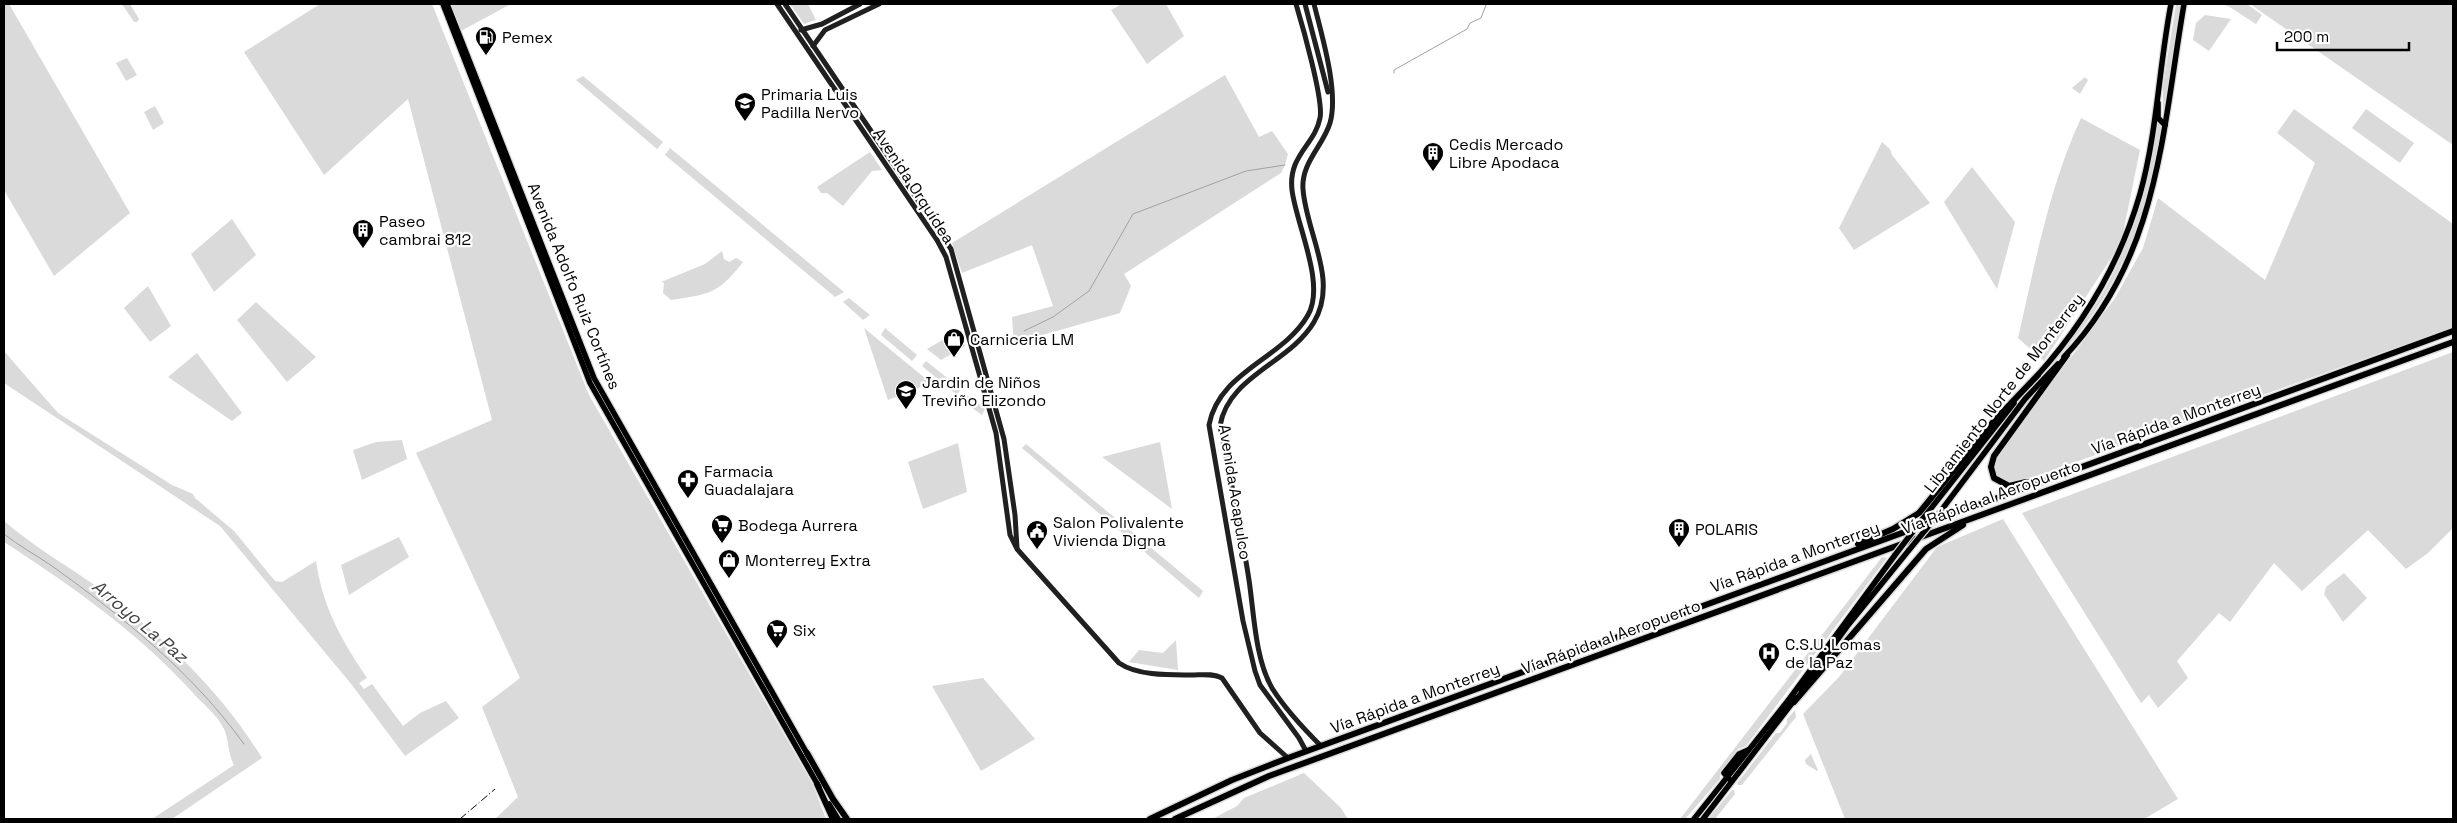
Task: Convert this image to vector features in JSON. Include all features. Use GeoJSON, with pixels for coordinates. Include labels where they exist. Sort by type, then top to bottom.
{"type":"FeatureCollection","features":[{"type":"Feature","properties":{"kind":"highway","name":"Vía Rápida a Monterrey"},"geometry":{"type":"LineString","coordinates":[[1150,819],[1232,780],[1306,751],[2453,331]]}},
{"type":"Feature","properties":{"kind":"highway","name":"Vía Rápida al Aeropuerto"},"geometry":{"type":"LineString","coordinates":[[1175,819],[1269,776],[2453,342]]}},
{"type":"Feature","properties":{"kind":"highway"},"geometry":{"type":"LineString","coordinates":[[2039,483],[2004,485],[1994,478],[1991,463],[2009,434],[2067,354]]}},
{"type":"Feature","properties":{"kind":"highway"},"geometry":{"type":"LineString","coordinates":[[1817,563],[1893,529],[1919,513],[1994,421],[2038,375]]}},
{"type":"Feature","properties":{"kind":"highway"},"geometry":{"type":"LineString","coordinates":[[1794,702],[1922,554],[1936,541],[1971,519]]}},
{"type":"Feature","properties":{"kind":"highway"},"geometry":{"type":"LineString","coordinates":[[807,753],[833,799],[847,819]]}},
{"type":"Feature","properties":{"kind":"highway"},"geometry":{"type":"LineString","coordinates":[[817,784],[833,819]]}},
{"type":"Feature","properties":{"kind":"main road"},"geometry":{"type":"LineString","coordinates":[[443,4],[590,383],[679,534],[817,784],[839,819]]}},
{"type":"Feature","properties":{"kind":"main road","name":"Avenida Adolfo Ruiz Cortínes"},"geometry":{"type":"LineString","coordinates":[[447,4],[590,370],[606,403],[679,534],[807,753],[839,819]]}},
{"type":"Feature","properties":{"kind":"main road","name":"Libramiento Norte de Monterrey"},"geometry":{"type":"LineString","coordinates":[[1694,819],[1750,749],[1921,521],[2090,309],[2122,244],[2140,193],[2171,4]]}},
{"type":"Feature","properties":{"kind":"main road","name":"Libramiento Norte de Monterrey"},"geometry":{"type":"LineString","coordinates":[[1703,819],[1794,702],[1814,671],[1937,516],[2031,392],[2067,354],[2101,309],[2132,251],[2154,188],[2184,4]]}},
{"type":"Feature","properties":{"kind":"main road"},"geometry":{"type":"LineString","coordinates":[[2157,94],[2158,118],[2165,125]]}},
{"type":"Feature","properties":{"kind":"main road"},"geometry":{"type":"LineString","coordinates":[[1727,778],[1734,778]]}},
{"type":"Feature","properties":{"kind":"street","name":"Avenida Orquídea"},"geometry":{"type":"LineString","coordinates":[[777,4],[810,50],[937,240],[946,257],[996,433],[1010,535],[1017,549],[1124,667],[1134,670],[1188,675],[1213,674],[1222,678],[1260,733],[1288,758]]}},
{"type":"Feature","properties":{"kind":"street","name":"Avenida Orquídea"},"geometry":{"type":"LineString","coordinates":[[785,4],[951,249],[1004,438],[1015,515],[1017,549]]}},
{"type":"Feature","properties":{"kind":"street"},"geometry":{"type":"LineString","coordinates":[[797,32],[822,24],[860,4]]}},
{"type":"Feature","properties":{"kind":"street"},"geometry":{"type":"LineString","coordinates":[[810,50],[825,30],[879,4]]}},
{"type":"Feature","properties":{"kind":"street","name":"Avenida Acapulco"},"geometry":{"type":"LineString","coordinates":[[1296,4],[1321,109],[1315,131],[1296,162],[1292,185],[1312,278],[1313,302],[1300,327],[1226,388],[1213,408],[1209,425],[1243,621],[1255,671],[1260,685],[1299,738],[1306,751]]}},
{"type":"Feature","properties":{"kind":"street"},"geometry":{"type":"LineString","coordinates":[[1305,4],[1328,92]]}},
{"type":"Feature","properties":{"kind":"street","name":"Avenida Acapulco"},"geometry":{"type":"LineString","coordinates":[[1314,4],[1333,98],[1330,124],[1306,167],[1303,189],[1323,277],[1324,294],[1322,306],[1306,334],[1230,398],[1222,415],[1220,426],[1248,571],[1256,630],[1264,669],[1272,688],[1307,732],[1321,746]]}},
{"type":"Feature","properties":{"kind":"street"},"geometry":{"type":"LineString","coordinates":[[745,645],[742,646],[745,654]]}},
{"type":"Feature","properties":{"kind":"street"},"geometry":{"type":"LineString","coordinates":[[1299,738],[1307,732]]}},
{"type":"Feature","properties":{"kind":"shaded area"},"geometry":{"type":"Polygon","coordinates":[[[4,4],[9,4],[130,213],[54,276],[4,190],[4,4]]]}},
{"type":"Feature","properties":{"kind":"shaded area"},"geometry":{"type":"Polygon","coordinates":[[[122,4],[130,4],[139,19],[137,22],[134,22],[122,4]]]}},
{"type":"Feature","properties":{"kind":"shaded area"},"geometry":{"type":"Polygon","coordinates":[[[320,4],[432,4],[589,395],[812,783],[826,819],[495,819],[518,797],[482,707],[520,678],[416,453],[492,420],[408,99],[324,175],[244,52],[320,4]]]}},
{"type":"Feature","properties":{"kind":"shaded area"},"geometry":{"type":"Polygon","coordinates":[[[450,4],[511,4],[461,31],[450,4]]]}},
{"type":"Feature","properties":{"kind":"shaded area"},"geometry":{"type":"Polygon","coordinates":[[[790,4],[808,4],[816,20],[804,24],[790,4]]]}},
{"type":"Feature","properties":{"kind":"shaded area"},"geometry":{"type":"Polygon","coordinates":[[[1122,4],[1166,4],[1184,36],[1147,64],[1111,10],[1122,4]]]}},
{"type":"Feature","properties":{"kind":"shaded area"},"geometry":{"type":"Polygon","coordinates":[[[2176,4],[2182,4],[2163,115],[2163,85],[2176,4]]]}},
{"type":"Feature","properties":{"kind":"shaded area"},"geometry":{"type":"Polygon","coordinates":[[[2220,4],[2247,4],[2262,15],[2256,24],[2228,6],[2220,4]]]}},
{"type":"Feature","properties":{"kind":"shaded area"},"geometry":{"type":"Polygon","coordinates":[[[2250,4],[2453,4],[2453,145],[2250,4]]]}},
{"type":"Feature","properties":{"kind":"shaded area"},"geometry":{"type":"Polygon","coordinates":[[[2205,15],[2231,19],[2209,51],[2193,40],[2196,23],[2205,15]]]}},
{"type":"Feature","properties":{"kind":"shaded area"},"geometry":{"type":"Polygon","coordinates":[[[127,58],[137,75],[126,81],[116,63],[127,58]]]}},
{"type":"Feature","properties":{"kind":"shaded area"},"geometry":{"type":"Polygon","coordinates":[[[1225,75],[1259,137],[1272,131],[1288,154],[1281,173],[1124,274],[1131,286],[1120,313],[1014,343],[1012,317],[1053,306],[1032,245],[962,273],[952,243],[1225,75]]]}},
{"type":"Feature","properties":{"kind":"shaded area"},"geometry":{"type":"Polygon","coordinates":[[[583,76],[663,142],[657,149],[576,80],[583,76]]]}},
{"type":"Feature","properties":{"kind":"shaded area"},"geometry":{"type":"Polygon","coordinates":[[[2085,77],[2088,80],[2080,94],[2072,88],[2085,77]]]}},
{"type":"Feature","properties":{"kind":"shaded area"},"geometry":{"type":"Polygon","coordinates":[[[155,106],[164,123],[153,130],[144,112],[155,106]]]}},
{"type":"Feature","properties":{"kind":"shaded area"},"geometry":{"type":"Polygon","coordinates":[[[2294,109],[2453,224],[2453,327],[2020,482],[2013,484],[2000,480],[1995,469],[1995,460],[2115,298],[2143,248],[2158,198],[2265,280],[2315,163],[2277,133],[2294,109]]]}},
{"type":"Feature","properties":{"kind":"shaded area"},"geometry":{"type":"Polygon","coordinates":[[[2366,109],[2414,143],[2400,163],[2352,128],[2366,109]]]}},
{"type":"Feature","properties":{"kind":"shaded area"},"geometry":{"type":"Polygon","coordinates":[[[2081,118],[2140,150],[2121,243],[2044,361],[2018,338],[2051,198],[2081,118]]]}},
{"type":"Feature","properties":{"kind":"shaded area"},"geometry":{"type":"Polygon","coordinates":[[[2157,118],[2162,125],[2155,164],[2146,200],[2122,264],[2106,294],[2086,323],[2064,352],[2037,381],[2091,312],[2105,290],[2116,267],[2142,194],[2157,118]]]}},
{"type":"Feature","properties":{"kind":"shaded area"},"geometry":{"type":"Polygon","coordinates":[[[1882,142],[1890,149],[1892,155],[1930,203],[1854,250],[1839,228],[1882,142]]]}},
{"type":"Feature","properties":{"kind":"shaded area"},"geometry":{"type":"Polygon","coordinates":[[[670,148],[844,292],[835,297],[665,155],[670,148]]]}},
{"type":"Feature","properties":{"kind":"shaded area"},"geometry":{"type":"Polygon","coordinates":[[[870,152],[882,170],[872,171],[843,206],[827,193],[821,193],[817,187],[870,152]]]}},
{"type":"Feature","properties":{"kind":"shaded area"},"geometry":{"type":"Polygon","coordinates":[[[1972,167],[2015,222],[1997,289],[1944,202],[1972,167]]]}},
{"type":"Feature","properties":{"kind":"shaded area"},"geometry":{"type":"Polygon","coordinates":[[[232,219],[256,255],[214,292],[191,254],[232,219]]]}},
{"type":"Feature","properties":{"kind":"shaded area"},"geometry":{"type":"Polygon","coordinates":[[[722,251],[724,259],[729,262],[736,258],[743,262],[720,287],[704,294],[671,300],[663,293],[664,283],[661,282],[705,264],[722,251]]]}},
{"type":"Feature","properties":{"kind":"shaded area"},"geometry":{"type":"Polygon","coordinates":[[[148,286],[171,326],[150,342],[124,308],[148,286]]]}},
{"type":"Feature","properties":{"kind":"shaded area"},"geometry":{"type":"Polygon","coordinates":[[[849,298],[870,315],[863,320],[843,302],[849,298]]]}},
{"type":"Feature","properties":{"kind":"shaded area"},"geometry":{"type":"Polygon","coordinates":[[[256,302],[316,357],[287,382],[237,320],[256,302]]]}},
{"type":"Feature","properties":{"kind":"shaded area"},"geometry":{"type":"Polygon","coordinates":[[[864,328],[931,383],[888,400],[864,328]]]}},
{"type":"Feature","properties":{"kind":"shaded area"},"geometry":{"type":"Polygon","coordinates":[[[885,328],[917,355],[912,361],[881,335],[885,328]]]}},
{"type":"Feature","properties":{"kind":"shaded area"},"geometry":{"type":"Polygon","coordinates":[[[960,330],[965,346],[941,360],[927,349],[960,330]]]}},
{"type":"Feature","properties":{"kind":"shaded area"},"geometry":{"type":"Polygon","coordinates":[[[4,351],[58,413],[172,485],[193,494],[195,498],[234,531],[275,581],[282,582],[316,561],[323,594],[334,622],[367,678],[359,683],[364,689],[372,684],[403,726],[420,713],[446,701],[459,718],[405,756],[352,685],[220,526],[4,383],[4,351]]]}},
{"type":"Feature","properties":{"kind":"shaded area"},"geometry":{"type":"Polygon","coordinates":[[[2453,352],[2453,528],[2428,553],[2406,569],[2368,530],[2302,591],[2274,563],[2230,622],[2219,613],[2177,661],[2188,678],[2158,708],[2149,695],[2141,703],[2022,513],[2453,352]]]}},
{"type":"Feature","properties":{"kind":"shaded area"},"geometry":{"type":"Polygon","coordinates":[[[197,353],[242,413],[232,421],[168,377],[197,353]]]}},
{"type":"Feature","properties":{"kind":"shaded area"},"geometry":{"type":"Polygon","coordinates":[[[926,361],[961,389],[957,395],[922,366],[926,361]]]}},
{"type":"Feature","properties":{"kind":"shaded area"},"geometry":{"type":"Polygon","coordinates":[[[967,395],[985,409],[982,415],[963,401],[967,395]]]}},
{"type":"Feature","properties":{"kind":"shaded area"},"geometry":{"type":"Polygon","coordinates":[[[402,440],[407,459],[362,480],[353,450],[376,442],[402,440]]]}},
{"type":"Feature","properties":{"kind":"shaded area"},"geometry":{"type":"Polygon","coordinates":[[[1160,442],[1172,509],[1102,457],[1160,442]]]}},
{"type":"Feature","properties":{"kind":"shaded area"},"geometry":{"type":"Polygon","coordinates":[[[958,443],[967,492],[923,509],[908,462],[958,443]]]}},
{"type":"Feature","properties":{"kind":"shaded area"},"geometry":{"type":"Polygon","coordinates":[[[1026,444],[1203,591],[1199,598],[1022,448],[1026,444]]]}},
{"type":"Feature","properties":{"kind":"shaded area"},"geometry":{"type":"Polygon","coordinates":[[[2003,519],[2178,799],[2144,819],[1845,819],[1803,714],[1839,677],[1937,547],[2003,519]]]}},
{"type":"Feature","properties":{"kind":"shaded area"},"geometry":{"type":"Polygon","coordinates":[[[4,521],[39,548],[100,589],[168,645],[229,710],[262,758],[172,819],[152,819],[234,765],[224,729],[215,715],[173,672],[128,631],[79,593],[4,542],[4,521]]]}},
{"type":"Feature","properties":{"kind":"shaded area"},"geometry":{"type":"Polygon","coordinates":[[[399,537],[409,557],[349,595],[341,565],[399,537]]]}},
{"type":"Feature","properties":{"kind":"shaded area"},"geometry":{"type":"Polygon","coordinates":[[[1882,557],[1887,558],[1746,746],[1738,749],[1720,774],[1720,779],[1685,819],[1680,819],[1882,557]]]}},
{"type":"Feature","properties":{"kind":"shaded area"},"geometry":{"type":"Polygon","coordinates":[[[2344,573],[2367,598],[2343,622],[2324,594],[2326,587],[2344,573]]]}},
{"type":"Feature","properties":{"kind":"shaded area"},"geometry":{"type":"Polygon","coordinates":[[[1176,640],[1178,670],[1129,662],[1139,650],[1163,653],[1176,640]]]}},
{"type":"Feature","properties":{"kind":"shaded area"},"geometry":{"type":"Polygon","coordinates":[[[983,678],[1035,739],[981,771],[932,686],[983,678]]]}},
{"type":"Feature","properties":{"kind":"shaded area"},"geometry":{"type":"Polygon","coordinates":[[[1795,710],[1796,717],[1742,785],[1738,785],[1737,783],[1776,733],[1780,733],[1787,723],[1787,719],[1795,710]]]}},
{"type":"Feature","properties":{"kind":"shaded area"},"geometry":{"type":"Polygon","coordinates":[[[1811,754],[1817,771],[1806,764],[1805,760],[1811,754]]]}},
{"type":"Feature","properties":{"kind":"shaded area"},"geometry":{"type":"Polygon","coordinates":[[[1304,773],[1341,808],[1348,819],[1212,819],[1237,806],[1244,798],[1304,773]]]}},
{"type":"Feature","properties":{"kind":"shaded area"},"geometry":{"type":"Polygon","coordinates":[[[1734,790],[1735,794],[1715,819],[1708,819],[1734,790]]]}},
{"type":"Feature","properties":{"kind":"waterway"},"geometry":{"type":"LineString","coordinates":[[1394,73],[1394,70],[1467,29],[1470,23],[1481,18],[1486,5],[1489,4]]}},
{"type":"Feature","properties":{"kind":"waterway"},"geometry":{"type":"LineString","coordinates":[[1024,331],[1053,317],[1089,291],[1133,214],[1246,171],[1285,165]]}},
{"type":"Feature","properties":{"kind":"waterway","name":"Arroyo La Paz"},"geometry":{"type":"LineString","coordinates":[[4,534],[79,585],[155,647],[202,693],[244,744]]}},
{"type":"Feature","properties":{"kind":"railway"},"geometry":{"type":"LineString","coordinates":[[460,819],[495,789]]}},
{"type":"Feature","properties":{"kind":"place","name":"Pemex"},"geometry":{"type":"Point","coordinates":[486,56]}},
{"type":"Feature","properties":{"kind":"place","name":"Primaria Luis Padilla Nervo"},"geometry":{"type":"Point","coordinates":[745,122]}},
{"type":"Feature","properties":{"kind":"place","name":"Cedis Mercado Libre Apodaca"},"geometry":{"type":"Point","coordinates":[1433,172]}},
{"type":"Feature","properties":{"kind":"place","name":"Paseo cambrai 812"},"geometry":{"type":"Point","coordinates":[363,249]}},
{"type":"Feature","properties":{"kind":"place","name":"Carniceria LM"},"geometry":{"type":"Point","coordinates":[954,358]}},
{"type":"Feature","properties":{"kind":"place","name":"Jardin de Niños Treviño Elizondo"},"geometry":{"type":"Point","coordinates":[906,410]}},
{"type":"Feature","properties":{"kind":"place","name":"Farmacia Guadalajara"},"geometry":{"type":"Point","coordinates":[688,499]}},
{"type":"Feature","properties":{"kind":"place","name":"Bodega Aurrera"},"geometry":{"type":"Point","coordinates":[722,544]}},
{"type":"Feature","properties":{"kind":"place","name":"POLARIS"},"geometry":{"type":"Point","coordinates":[1679,548]}},
{"type":"Feature","properties":{"kind":"place","name":"Salon Polivalente Vivienda Digna"},"geometry":{"type":"Point","coordinates":[1037,550]}},
{"type":"Feature","properties":{"kind":"place","name":"Monterrey Extra"},"geometry":{"type":"Point","coordinates":[729,579]}},
{"type":"Feature","properties":{"kind":"place","name":"Six"},"geometry":{"type":"Point","coordinates":[777,649]}},
{"type":"Feature","properties":{"kind":"place","name":"C.S.U. Lomas de la Paz"},"geometry":{"type":"Point","coordinates":[1769,672]}}]}
